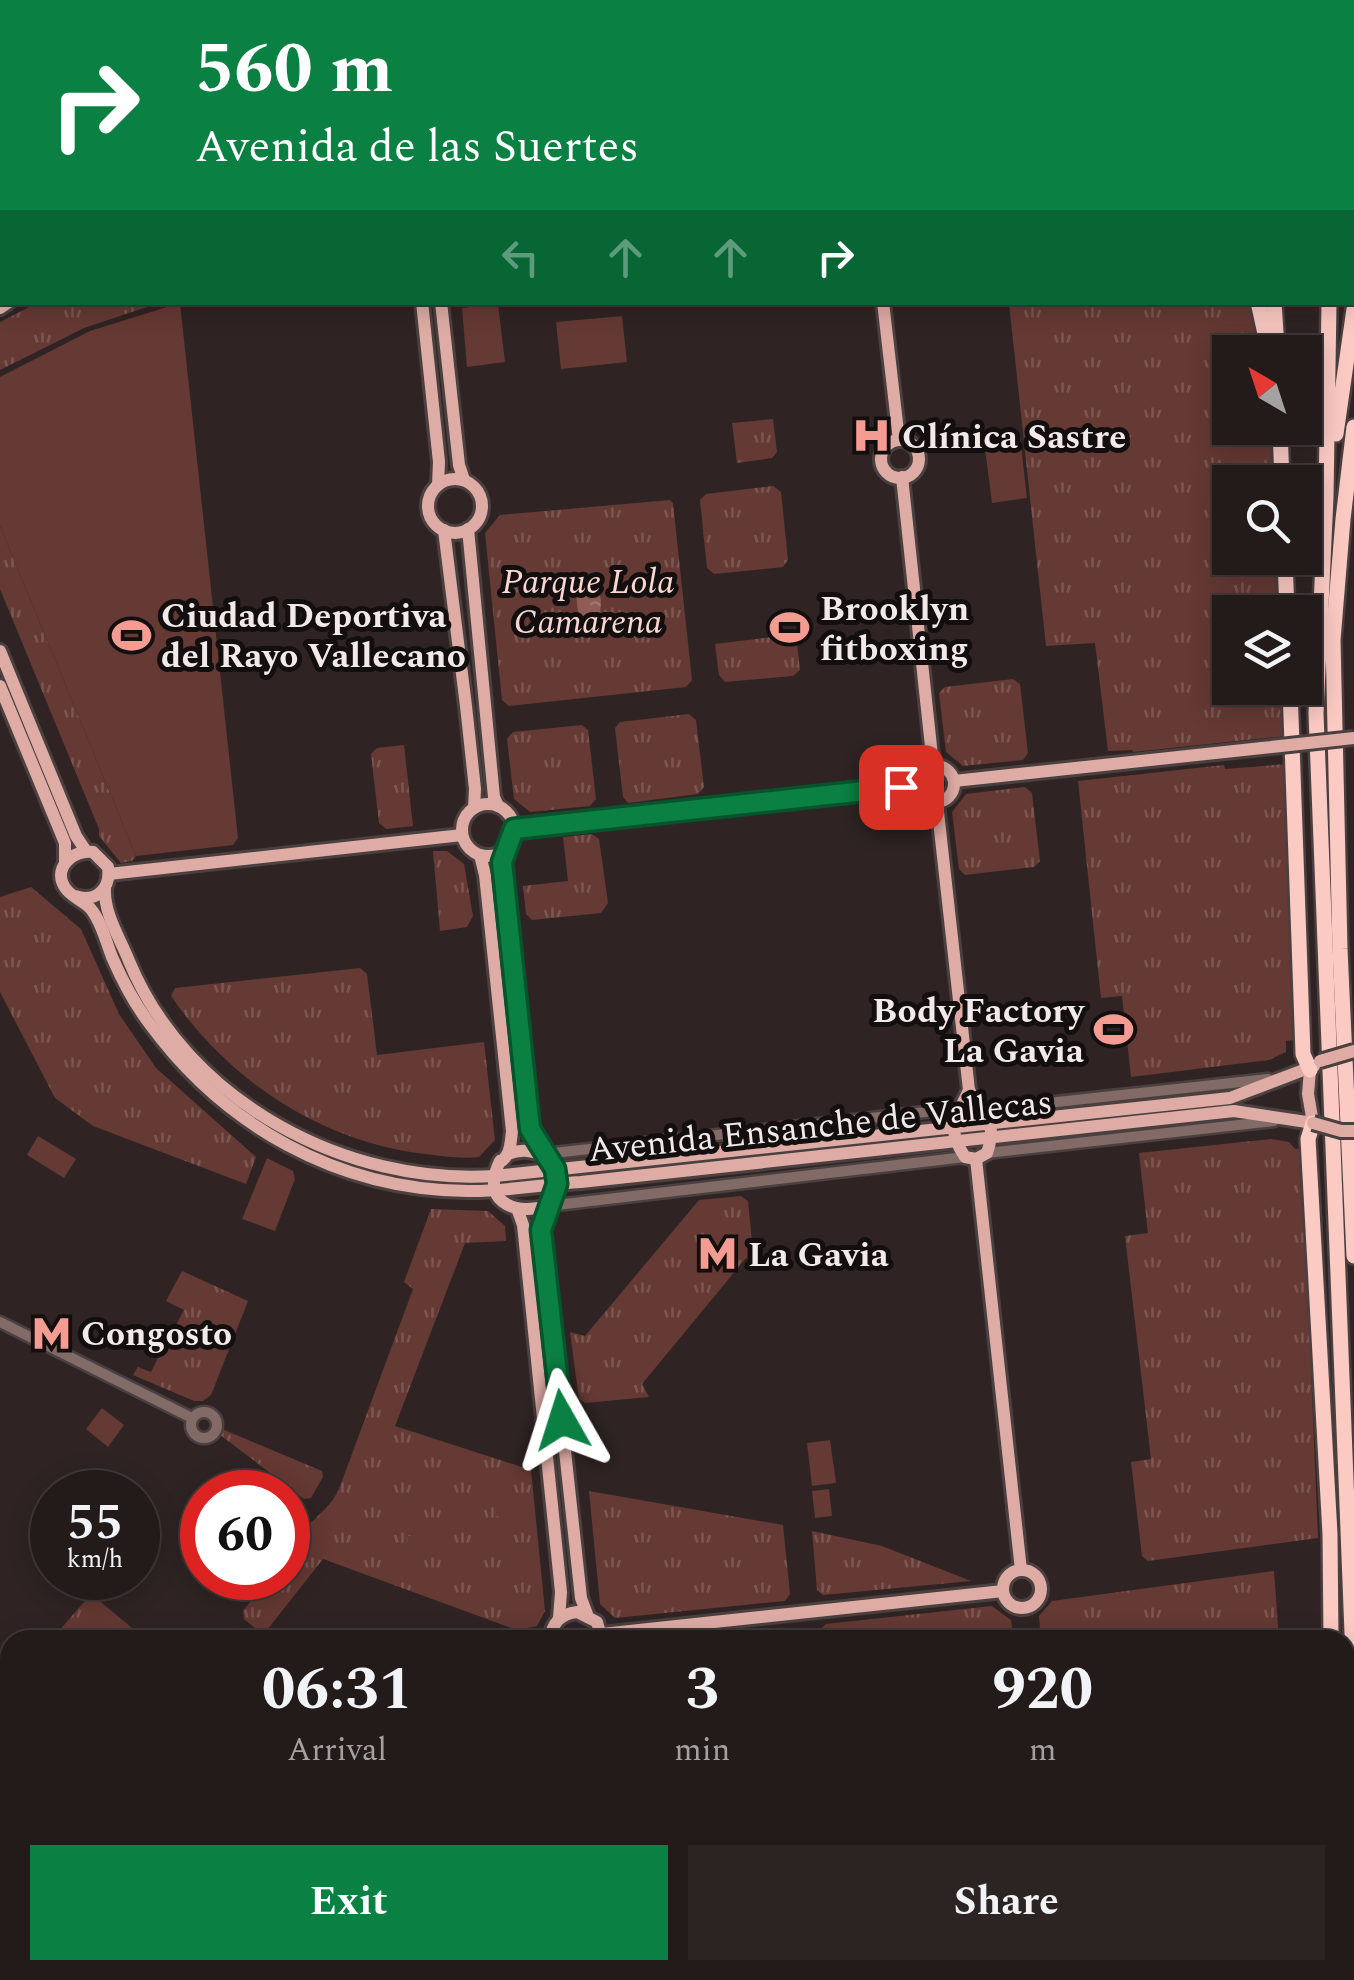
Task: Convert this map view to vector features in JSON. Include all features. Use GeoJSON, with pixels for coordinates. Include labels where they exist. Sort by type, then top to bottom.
{"type":"FeatureCollection","features":[{"type":"Feature","properties":{"kind":"highway"},"geometry":{"type":"LineString","coordinates":[[1259,305],[1268,335]]}},
{"type":"Feature","properties":{"kind":"highway"},"geometry":{"type":"LineString","coordinates":[[1273,335],[1274,305]]}},
{"type":"Feature","properties":{"kind":"highway"},"geometry":{"type":"LineString","coordinates":[[1329,305],[1326,497],[1316,713],[1352,1620]]}},
{"type":"Feature","properties":{"kind":"highway"},"geometry":{"type":"LineString","coordinates":[[1326,497],[1354,309]]}},
{"type":"Feature","properties":{"kind":"highway"},"geometry":{"type":"LineString","coordinates":[[1354,427],[1333,640],[1354,1256]]}},
{"type":"Feature","properties":{"kind":"highway"},"geometry":{"type":"LineString","coordinates":[[1291,705],[1304,1054],[1310,1070]]}},
{"type":"Feature","properties":{"kind":"highway"},"geometry":{"type":"LineString","coordinates":[[1313,1123],[1308,1139],[1330,1534],[1331,1630]]}},
{"type":"Feature","properties":{"kind":"main road"},"geometry":{"type":"LineString","coordinates":[[422,305],[438,446],[438,485]]}},
{"type":"Feature","properties":{"kind":"main road"},"geometry":{"type":"LineString","coordinates":[[442,305],[459,465],[464,480]]}},
{"type":"Feature","properties":{"kind":"main road"},"geometry":{"type":"LineString","coordinates":[[883,305],[899,440]]}},
{"type":"Feature","properties":{"kind":"main road"},"geometry":{"type":"LineString","coordinates":[[899,440],[911,444],[918,454],[914,472],[902,478],[890,475],[882,460],[885,448],[899,440]]}},
{"type":"Feature","properties":{"kind":"main road"},"geometry":{"type":"LineString","coordinates":[[902,478],[933,766]]}},
{"type":"Feature","properties":{"kind":"main road"},"geometry":{"type":"LineString","coordinates":[[468,529],[444,530],[436,525],[428,507],[438,485],[464,480],[477,490],[482,504],[481,514],[468,529],[494,797],[498,806]]}},
{"type":"Feature","properties":{"kind":"main road"},"geometry":{"type":"LineString","coordinates":[[444,530],[475,789],[474,808]]}},
{"type":"Feature","properties":{"kind":"main road"},"geometry":{"type":"LineString","coordinates":[[0,650],[76,836],[86,851],[100,856],[109,874],[104,889],[91,898],[74,896]]}},
{"type":"Feature","properties":{"kind":"main road","name":"Avenida Ensanche de Vallecas"},"geometry":{"type":"LineString","coordinates":[[0,686],[65,843],[63,883],[94,914],[116,967],[149,1024],[191,1075],[243,1119],[312,1158],[385,1182],[431,1190],[992,1131],[1234,1110],[1354,1132]]}},
{"type":"Feature","properties":{"kind":"main road"},"geometry":{"type":"LineString","coordinates":[[954,781],[1354,738]]}},
{"type":"Feature","properties":{"kind":"main road"},"geometry":{"type":"LineString","coordinates":[[933,766],[944,768],[954,781],[950,796],[937,802],[923,798],[917,784],[922,772],[933,766]]}},
{"type":"Feature","properties":{"kind":"main road"},"geometry":{"type":"LineString","coordinates":[[514,829],[917,784]]}},
{"type":"Feature","properties":{"kind":"main road"},"geometry":{"type":"LineString","coordinates":[[937,802],[969,1090],[992,1131],[976,1156],[1021,1570]]}},
{"type":"Feature","properties":{"kind":"main road"},"geometry":{"type":"LineString","coordinates":[[498,806],[509,815],[514,829],[510,845],[504,851],[480,855],[468,848],[462,835],[464,820],[474,808],[498,806]]}},
{"type":"Feature","properties":{"kind":"main road"},"geometry":{"type":"LineString","coordinates":[[109,874],[462,835]]}},
{"type":"Feature","properties":{"kind":"main road"},"geometry":{"type":"LineString","coordinates":[[65,862],[86,851]]}},
{"type":"Feature","properties":{"kind":"main road"},"geometry":{"type":"LineString","coordinates":[[504,851],[502,862],[530,1129],[556,1176],[553,1199],[547,1206],[541,1230],[581,1598],[600,1630]]}},
{"type":"Feature","properties":{"kind":"main road"},"geometry":{"type":"LineString","coordinates":[[480,855],[512,1131],[508,1154],[497,1168],[496,1183],[505,1203],[518,1211],[547,1206]]}},
{"type":"Feature","properties":{"kind":"main road","name":"Avenida Ensanche de Vallecas"},"geometry":{"type":"LineString","coordinates":[[104,889],[106,906],[132,967],[160,1016],[207,1071],[257,1112],[298,1137],[341,1155],[388,1168],[496,1183]]}},
{"type":"Feature","properties":{"kind":"main road","name":"Avenida Ensanche de Vallecas"},"geometry":{"type":"LineString","coordinates":[[992,1131],[1230,1098],[1310,1070],[1326,1057],[1354,1051]]}},
{"type":"Feature","properties":{"kind":"main road"},"geometry":{"type":"LineString","coordinates":[[1310,1070],[1308,1094],[1313,1123]]}},
{"type":"Feature","properties":{"kind":"main road"},"geometry":{"type":"LineString","coordinates":[[969,1090],[955,1116],[954,1135],[976,1156]]}},
{"type":"Feature","properties":{"kind":"main road","name":"Avenida Ensanche de Vallecas"},"geometry":{"type":"LineString","coordinates":[[961,1108],[981,1108]]}},
{"type":"Feature","properties":{"kind":"main road"},"geometry":{"type":"LineString","coordinates":[[508,1154],[527,1148],[544,1154]]}},
{"type":"Feature","properties":{"kind":"main road"},"geometry":{"type":"LineString","coordinates":[[518,1211],[561,1592],[559,1618],[552,1630]]}},
{"type":"Feature","properties":{"kind":"main road"},"geometry":{"type":"LineString","coordinates":[[1021,1570],[1038,1578],[1041,1587],[1038,1599],[1030,1607],[1018,1608],[1004,1592],[1006,1579],[1021,1570]]}},
{"type":"Feature","properties":{"kind":"main road"},"geometry":{"type":"LineString","coordinates":[[665,1630],[1004,1592]]}},
{"type":"Feature","properties":{"kind":"main road"},"geometry":{"type":"LineString","coordinates":[[559,1618],[568,1613],[587,1614]]}},
{"type":"Feature","properties":{"kind":"street","name":"Avenida Ensanche de Vallecas"},"geometry":{"type":"LineString","coordinates":[[981,1108],[1289,1077]]}},
{"type":"Feature","properties":{"kind":"street","name":"Avenida Ensanche de Vallecas"},"geometry":{"type":"LineString","coordinates":[[544,1154],[961,1108]]}},
{"type":"Feature","properties":{"kind":"street","name":"Avenida Ensanche de Vallecas"},"geometry":{"type":"LineString","coordinates":[[547,1206],[1282,1120]]}},
{"type":"Feature","properties":{"kind":"street"},"geometry":{"type":"LineString","coordinates":[[0,1322],[192,1418]]}},
{"type":"Feature","properties":{"kind":"green space"},"geometry":{"type":"Polygon","coordinates":[[[33,305],[153,305],[84,328],[0,370],[0,322],[33,305]]]}},
{"type":"Feature","properties":{"kind":"green space","name":"Ciudad Deportiva del Rayo Vallecano"},"geometry":{"type":"Polygon","coordinates":[[[180,305],[238,838],[233,845],[136,856],[0,526],[0,377],[90,331],[180,305]]]}},
{"type":"Feature","properties":{"kind":"green space"},"geometry":{"type":"Polygon","coordinates":[[[498,305],[505,362],[467,367],[462,308],[498,305]]]}},
{"type":"Feature","properties":{"kind":"green space"},"geometry":{"type":"Polygon","coordinates":[[[1009,305],[1252,305],[1260,335],[1212,335],[1212,445],[1272,445],[1272,465],[1212,465],[1212,575],[1278,575],[1278,595],[1212,595],[1212,705],[1284,705],[1285,736],[1133,752],[1108,751],[1095,643],[1046,646],[1009,305]]]}},
{"type":"Feature","properties":{"kind":"green space"},"geometry":{"type":"Polygon","coordinates":[[[622,316],[627,362],[561,369],[556,322],[622,316]]]}},
{"type":"Feature","properties":{"kind":"green space"},"geometry":{"type":"Polygon","coordinates":[[[773,419],[777,452],[772,458],[737,463],[732,423],[773,419]]]}},
{"type":"Feature","properties":{"kind":"green space"},"geometry":{"type":"Polygon","coordinates":[[[1020,437],[1027,498],[992,503],[984,441],[1020,437]]]}},
{"type":"Feature","properties":{"kind":"green space"},"geometry":{"type":"Polygon","coordinates":[[[773,486],[781,492],[788,560],[783,567],[714,574],[707,568],[700,500],[706,494],[773,486]]]}},
{"type":"Feature","properties":{"kind":"green space","name":"Parque Lola Camarena"},"geometry":{"type":"Polygon","coordinates":[[[670,500],[692,680],[686,687],[509,706],[502,700],[485,533],[500,515],[670,500]]]}},
{"type":"Feature","properties":{"kind":"green space"},"geometry":{"type":"Polygon","coordinates":[[[0,526],[136,856],[132,861],[121,863],[99,836],[0,589],[0,526]]]}},
{"type":"Feature","properties":{"kind":"green space"},"geometry":{"type":"Polygon","coordinates":[[[796,634],[800,670],[793,676],[725,682],[719,675],[715,644],[796,634]]]}},
{"type":"Feature","properties":{"kind":"green space"},"geometry":{"type":"Polygon","coordinates":[[[1013,679],[1020,684],[1028,753],[1023,760],[963,766],[946,752],[939,693],[945,687],[1013,679]]]}},
{"type":"Feature","properties":{"kind":"green space"},"geometry":{"type":"Polygon","coordinates":[[[689,714],[696,720],[704,787],[698,794],[628,803],[623,797],[615,728],[620,722],[689,714]]]}},
{"type":"Feature","properties":{"kind":"green space"},"geometry":{"type":"Polygon","coordinates":[[[582,725],[588,730],[596,799],[590,806],[530,812],[514,799],[507,739],[513,732],[582,725]]]}},
{"type":"Feature","properties":{"kind":"green space"},"geometry":{"type":"Polygon","coordinates":[[[404,745],[413,826],[386,829],[379,823],[371,754],[377,748],[404,745]]]}},
{"type":"Feature","properties":{"kind":"green space"},"geometry":{"type":"Polygon","coordinates":[[[1286,764],[1295,1040],[1286,1041],[1286,1052],[1269,1060],[1131,1077],[1122,996],[1101,998],[1078,781],[1224,765],[1225,769],[1286,764]]]}},
{"type":"Feature","properties":{"kind":"green space"},"geometry":{"type":"Polygon","coordinates":[[[1025,787],[1032,793],[1040,861],[1034,867],[965,875],[959,869],[952,812],[966,794],[1025,787]]]}},
{"type":"Feature","properties":{"kind":"green space"},"geometry":{"type":"Polygon","coordinates":[[[592,834],[599,839],[608,903],[601,913],[532,920],[526,914],[523,886],[568,881],[563,837],[592,834]]]}},
{"type":"Feature","properties":{"kind":"green space"},"geometry":{"type":"Polygon","coordinates":[[[433,851],[447,851],[464,864],[473,916],[467,927],[440,931],[433,851]]]}},
{"type":"Feature","properties":{"kind":"green space"},"geometry":{"type":"Polygon","coordinates":[[[31,887],[81,929],[119,1014],[156,1068],[256,1157],[246,1184],[93,1126],[55,1098],[0,992],[0,897],[31,887]]]}},
{"type":"Feature","properties":{"kind":"green space"},"geometry":{"type":"Polygon","coordinates":[[[360,968],[367,974],[377,1055],[484,1042],[495,1140],[479,1157],[387,1147],[315,1121],[281,1102],[221,1055],[171,996],[175,988],[360,968]]]}},
{"type":"Feature","properties":{"kind":"green space"},"geometry":{"type":"Polygon","coordinates":[[[38,1136],[76,1159],[64,1178],[27,1155],[38,1136]]]}},
{"type":"Feature","properties":{"kind":"green space"},"geometry":{"type":"Polygon","coordinates":[[[1271,1139],[1302,1148],[1318,1538],[1148,1561],[1142,1556],[1131,1462],[1151,1459],[1125,1236],[1148,1233],[1139,1153],[1271,1139]]]}},
{"type":"Feature","properties":{"kind":"green space"},"geometry":{"type":"Polygon","coordinates":[[[267,1158],[293,1171],[295,1179],[275,1231],[242,1219],[267,1158]]]}},
{"type":"Feature","properties":{"kind":"green space"},"geometry":{"type":"Polygon","coordinates":[[[741,1196],[748,1201],[754,1262],[746,1258],[642,1384],[649,1397],[585,1403],[579,1399],[570,1332],[585,1336],[699,1200],[741,1196]]]}},
{"type":"Feature","properties":{"kind":"green space"},"geometry":{"type":"Polygon","coordinates":[[[431,1209],[488,1211],[505,1226],[506,1241],[465,1243],[395,1426],[531,1470],[545,1611],[537,1626],[517,1630],[323,1559],[310,1575],[310,1524],[339,1489],[413,1289],[404,1282],[431,1209]]]}},
{"type":"Feature","properties":{"kind":"green space"},"geometry":{"type":"Polygon","coordinates":[[[182,1271],[248,1301],[211,1395],[203,1401],[194,1401],[133,1375],[138,1367],[151,1372],[162,1350],[150,1343],[155,1324],[157,1330],[170,1336],[184,1310],[166,1301],[182,1271]]]}},
{"type":"Feature","properties":{"kind":"green space"},"geometry":{"type":"Polygon","coordinates":[[[102,1408],[124,1425],[108,1447],[86,1429],[102,1408]]]}},
{"type":"Feature","properties":{"kind":"green space"},"geometry":{"type":"Polygon","coordinates":[[[222,1429],[322,1471],[323,1477],[310,1498],[310,1470],[266,1470],[219,1434],[222,1429]]]}},
{"type":"Feature","properties":{"kind":"green space"},"geometry":{"type":"Polygon","coordinates":[[[830,1440],[836,1483],[812,1486],[807,1443],[830,1440]]]}},
{"type":"Feature","properties":{"kind":"green space"},"geometry":{"type":"Polygon","coordinates":[[[829,1489],[832,1516],[815,1518],[812,1491],[829,1489]]]}},
{"type":"Feature","properties":{"kind":"green space"},"geometry":{"type":"Polygon","coordinates":[[[589,1491],[783,1525],[790,1594],[785,1601],[615,1618],[600,1604],[589,1491]]]}},
{"type":"Feature","properties":{"kind":"green space"},"geometry":{"type":"Polygon","coordinates":[[[499,1492],[530,1507],[532,1537],[497,1516],[499,1492]]]}},
{"type":"Feature","properties":{"kind":"green space"},"geometry":{"type":"Polygon","coordinates":[[[812,1531],[882,1546],[971,1581],[823,1595],[817,1590],[812,1531]]]}},
{"type":"Feature","properties":{"kind":"green space"},"geometry":{"type":"Polygon","coordinates":[[[408,1536],[423,1537],[416,1576],[403,1575],[408,1536]]]}},
{"type":"Feature","properties":{"kind":"green space"},"geometry":{"type":"Polygon","coordinates":[[[1274,1571],[1278,1630],[1040,1630],[1039,1616],[1052,1601],[1274,1571]]]}},
{"type":"Feature","properties":{"kind":"green space"},"geometry":{"type":"Polygon","coordinates":[[[86,1600],[98,1600],[130,1630],[60,1630],[86,1600]]]}},
{"type":"Feature","properties":{"kind":"green space"},"geometry":{"type":"Polygon","coordinates":[[[252,1600],[291,1600],[267,1630],[257,1630],[244,1619],[243,1611],[252,1600]]]}},
{"type":"Feature","properties":{"kind":"green space"},"geometry":{"type":"Polygon","coordinates":[[[992,1606],[1011,1620],[1012,1630],[821,1630],[826,1624],[992,1606]]]}},
{"type":"Feature","properties":{"kind":"water"},"geometry":{"type":"Polygon","coordinates":[[[596,583],[601,600],[600,618],[579,621],[575,585],[596,583]]]}},
{"type":"Feature","properties":{"kind":"place","name":"Clínica Sastre"},"geometry":{"type":"Point","coordinates":[872,436]}},
{"type":"Feature","properties":{"kind":"place","name":"Brooklyn fitboxing"},"geometry":{"type":"Point","coordinates":[790,628]}},
{"type":"Feature","properties":{"kind":"place","name":"Ciudad Deportiva del Rayo Vallecano"},"geometry":{"type":"Point","coordinates":[131,635]}},
{"type":"Feature","properties":{"kind":"place","name":"Body Factory La Gavia"},"geometry":{"type":"Point","coordinates":[1114,1030]}},
{"type":"Feature","properties":{"kind":"place","name":"La Gavia"},"geometry":{"type":"Point","coordinates":[718,1254]}},
{"type":"Feature","properties":{"kind":"place","name":"Congosto"},"geometry":{"type":"Point","coordinates":[51,1333]}},
{"type":"Feature","properties":{"kind":"route"},"geometry":{"type":"LineString","coordinates":[[562,1420],[541,1230],[557,1184],[555,1169],[530,1129],[502,862],[514,829],[901,787]]}}]}
